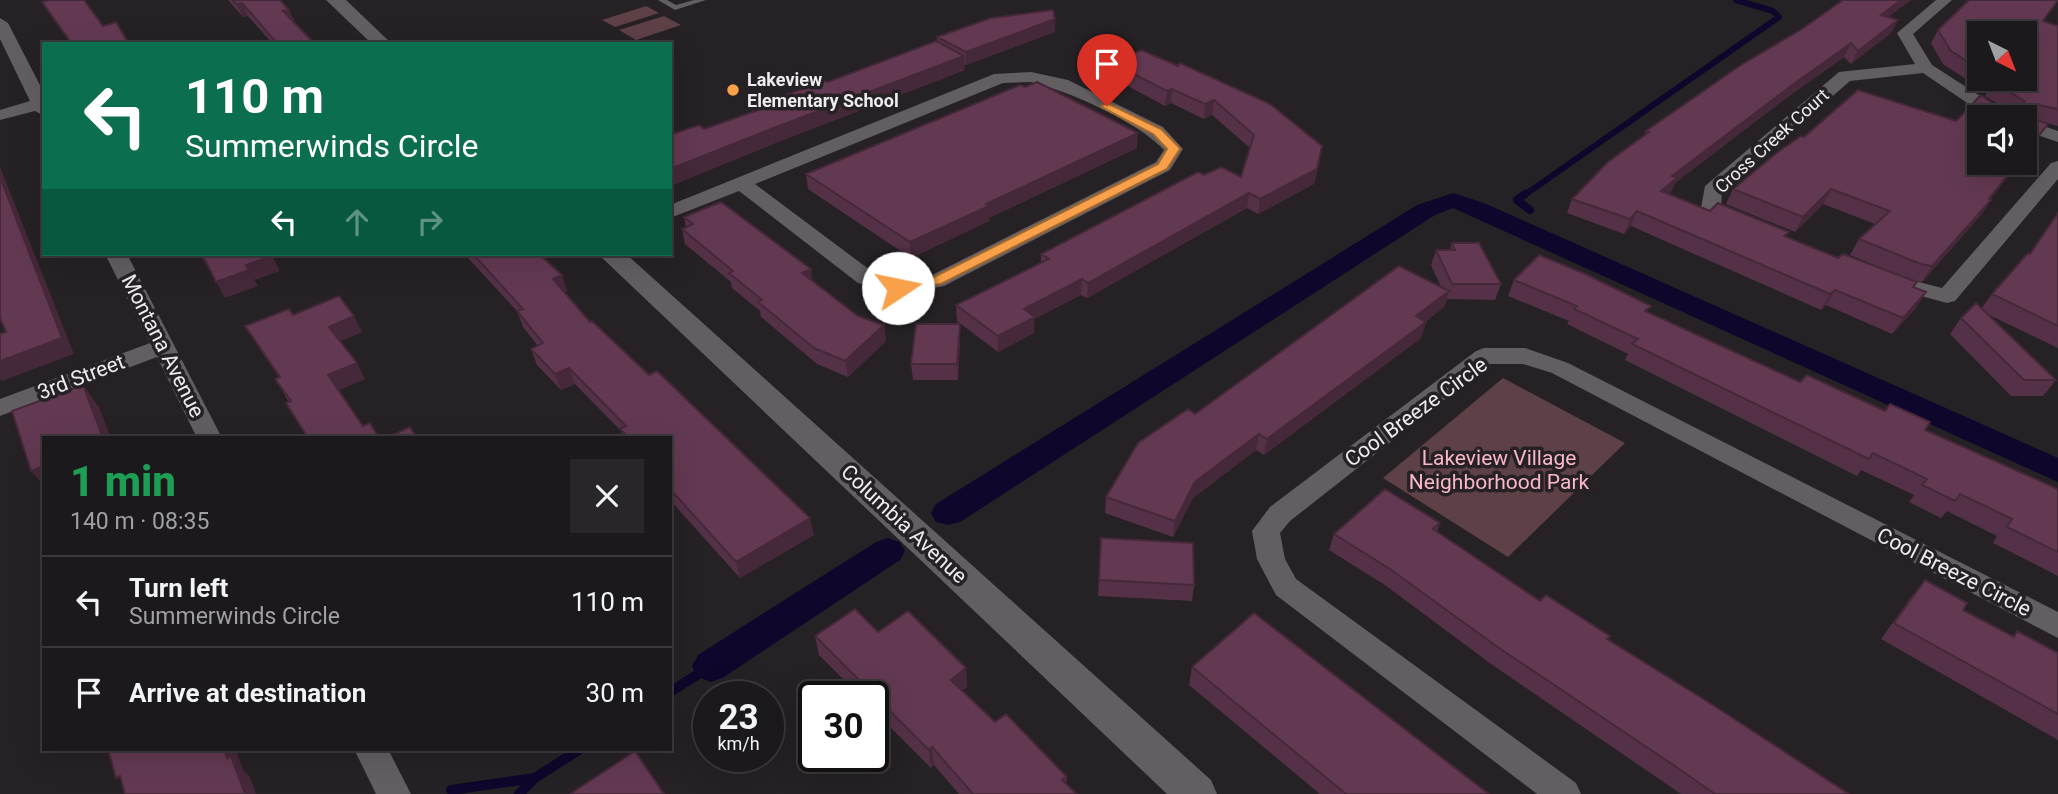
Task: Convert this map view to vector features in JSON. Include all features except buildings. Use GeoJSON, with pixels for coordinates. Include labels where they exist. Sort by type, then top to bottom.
{"type":"FeatureCollection","features":[{"type":"Feature","properties":{"kind":"street"},"geometry":{"type":"LineString","coordinates":[[335,0],[381,42]]}},
{"type":"Feature","properties":{"kind":"street"},"geometry":{"type":"LineString","coordinates":[[1945,0],[1905,33],[1926,68],[1982,105]]}},
{"type":"Feature","properties":{"kind":"street"},"geometry":{"type":"LineString","coordinates":[[0,23],[42,107],[0,115]]}},
{"type":"Feature","properties":{"kind":"street","name":"Cross Creek Court"},"geometry":{"type":"LineString","coordinates":[[1763,229],[1711,208],[1712,190],[1845,76],[1926,68]]}},
{"type":"Feature","properties":{"kind":"street"},"geometry":{"type":"LineString","coordinates":[[672,211],[741,183],[1004,78],[1031,77],[1062,84],[1157,131],[1174,149],[1163,166],[936,281],[898,288],[866,278],[741,183]]}},
{"type":"Feature","properties":{"kind":"street"},"geometry":{"type":"LineString","coordinates":[[2037,129],[2058,137]]}},
{"type":"Feature","properties":{"kind":"street"},"geometry":{"type":"LineString","coordinates":[[1878,276],[1904,286],[1947,296],[2058,167]]}},
{"type":"Feature","properties":{"kind":"street","name":"Montana Avenue"},"geometry":{"type":"LineString","coordinates":[[117,256],[209,436]]}},
{"type":"Feature","properties":{"kind":"street","name":"Columbia Avenue"},"geometry":{"type":"LineString","coordinates":[[613,256],[1196,794]]}},
{"type":"Feature","properties":{"kind":"street","name":"3rd Street"},"geometry":{"type":"LineString","coordinates":[[0,408],[163,346]]}},
{"type":"Feature","properties":{"kind":"street","name":"Cool Breeze Circle"},"geometry":{"type":"LineString","coordinates":[[1564,794],[1286,587],[1271,559],[1266,531],[1280,514],[1484,356],[1525,356],[1543,360],[2058,625]]}},
{"type":"Feature","properties":{"kind":"street"},"geometry":{"type":"LineString","coordinates":[[372,751],[394,794]]}},
{"type":"Feature","properties":{"kind":"lane"},"geometry":{"type":"LineString","coordinates":[[662,0],[676,8],[702,0]]}},
{"type":"Feature","properties":{"kind":"green space"},"geometry":{"type":"Polygon","coordinates":[[[646,6],[659,13],[615,27],[602,20],[646,6]]]}},
{"type":"Feature","properties":{"kind":"green space"},"geometry":{"type":"Polygon","coordinates":[[[664,16],[681,25],[636,40],[619,30],[664,16]]]}},
{"type":"Feature","properties":{"kind":"green space","name":"Lakeview Village Neighborhood Park"},"geometry":{"type":"Polygon","coordinates":[[[1503,378],[1625,443],[1508,557],[1383,478],[1503,378]]]}},
{"type":"Feature","properties":{"kind":"waterway"},"geometry":{"type":"LineString","coordinates":[[1523,196],[1779,17],[1773,11],[1736,0]]}},
{"type":"Feature","properties":{"kind":"waterway"},"geometry":{"type":"LineString","coordinates":[[1525,194],[1517,200],[1530,210]]}},
{"type":"Feature","properties":{"kind":"waterway"},"geometry":{"type":"LineString","coordinates":[[948,513],[1426,210],[1453,200],[2058,471]]}},
{"type":"Feature","properties":{"kind":"waterway"},"geometry":{"type":"LineString","coordinates":[[711,666],[888,551]]}},
{"type":"Feature","properties":{"kind":"waterway"},"geometry":{"type":"LineString","coordinates":[[672,691],[711,666]]}},
{"type":"Feature","properties":{"kind":"waterway"},"geometry":{"type":"LineString","coordinates":[[535,778],[577,751]]}},
{"type":"Feature","properties":{"kind":"waterway"},"geometry":{"type":"LineString","coordinates":[[451,790],[535,778]]}},
{"type":"Feature","properties":{"kind":"waterway"},"geometry":{"type":"LineString","coordinates":[[519,794],[535,778]]}},
{"type":"Feature","properties":{"kind":"place","name":"Lakeview Elementary School"},"geometry":{"type":"Point","coordinates":[733,90]}},
{"type":"Feature","properties":{"kind":"route"},"geometry":{"type":"LineString","coordinates":[[898,288],[936,281],[1163,166],[1174,149],[1157,131],[1107,106]]}}]}
